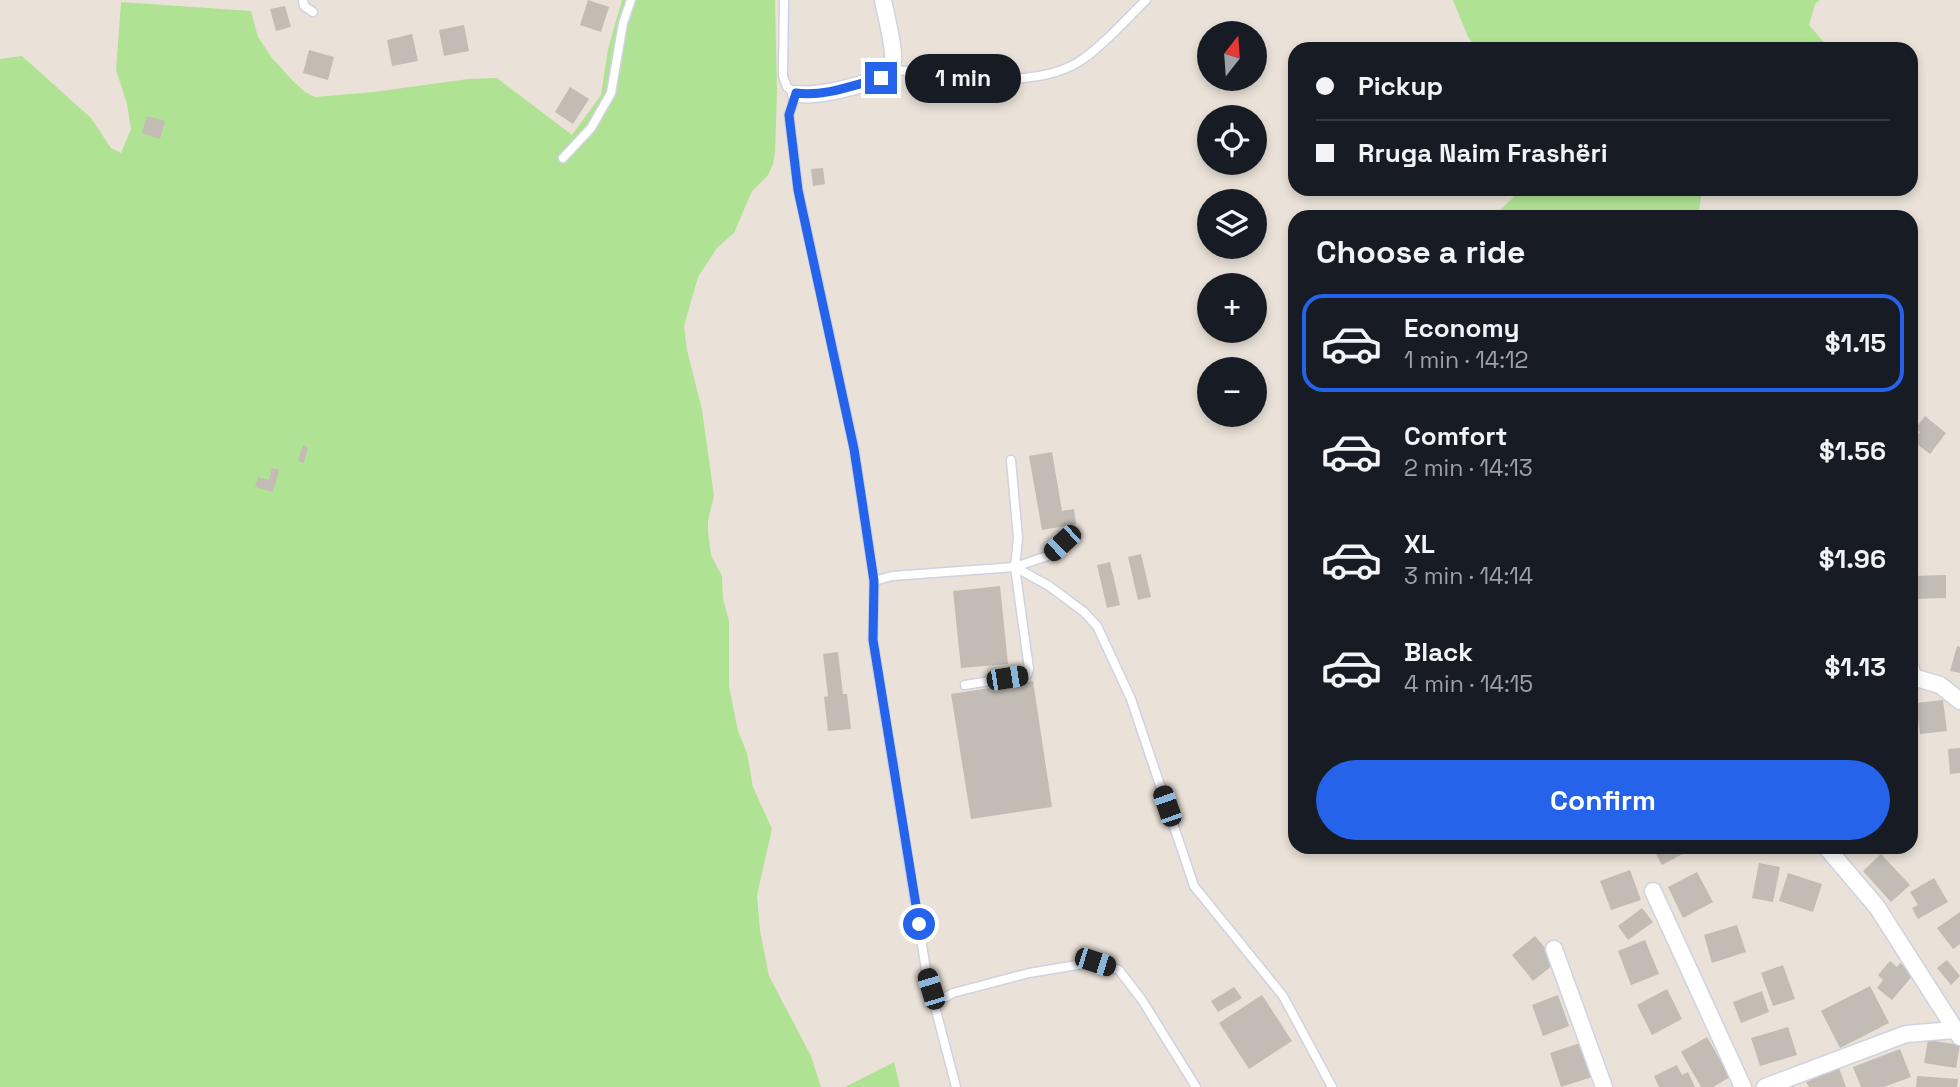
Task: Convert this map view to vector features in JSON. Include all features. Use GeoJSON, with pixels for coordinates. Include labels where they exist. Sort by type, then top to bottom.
{"type":"FeatureCollection","features":[{"type":"Feature","properties":{"kind":"street"},"geometry":{"type":"LineString","coordinates":[[796,93],[807,95],[835,90],[889,76],[894,70],[883,0]]}},
{"type":"Feature","properties":{"kind":"street"},"geometry":{"type":"LineString","coordinates":[[1918,678],[1940,685],[1960,701]]}},
{"type":"Feature","properties":{"kind":"street"},"geometry":{"type":"LineString","coordinates":[[1832,854],[1877,907],[1957,1034]]}},
{"type":"Feature","properties":{"kind":"street"},"geometry":{"type":"LineString","coordinates":[[1653,891],[1743,1087]]}},
{"type":"Feature","properties":{"kind":"street"},"geometry":{"type":"LineString","coordinates":[[1554,949],[1604,1087]]}},
{"type":"Feature","properties":{"kind":"street"},"geometry":{"type":"LineString","coordinates":[[1765,1087],[1906,1034],[1957,1034]]}},
{"type":"Feature","properties":{"kind":"lane"},"geometry":{"type":"LineString","coordinates":[[303,0],[304,6],[313,12]]}},
{"type":"Feature","properties":{"kind":"lane"},"geometry":{"type":"LineString","coordinates":[[563,158],[590,128],[611,93],[623,23],[631,0]]}},
{"type":"Feature","properties":{"kind":"lane"},"geometry":{"type":"LineString","coordinates":[[784,0],[783,76],[787,87],[796,93],[789,115],[798,190],[854,449],[874,581],[873,640],[927,976],[956,1087]]}},
{"type":"Feature","properties":{"kind":"lane"},"geometry":{"type":"LineString","coordinates":[[894,70],[990,80],[1049,75],[1082,60],[1146,0]]}},
{"type":"Feature","properties":{"kind":"lane"},"geometry":{"type":"LineString","coordinates":[[965,685],[1027,675],[1029,669],[1015,568],[1018,538],[1011,460]]}},
{"type":"Feature","properties":{"kind":"lane"},"geometry":{"type":"LineString","coordinates":[[874,581],[892,576],[1015,568],[1050,555],[1075,532]]}},
{"type":"Feature","properties":{"kind":"lane"},"geometry":{"type":"LineString","coordinates":[[1015,568],[1049,586],[1097,625],[1131,699],[1194,886],[1283,996],[1332,1087]]}},
{"type":"Feature","properties":{"kind":"lane"},"geometry":{"type":"LineString","coordinates":[[935,1003],[953,993],[1029,973],[1095,962],[1119,970],[1142,1000],[1196,1087]]}},
{"type":"Feature","properties":{"kind":"green space"},"geometry":{"type":"Polygon","coordinates":[[[622,0],[775,0],[777,93],[773,164],[768,175],[752,191],[734,233],[717,248],[698,277],[684,326],[702,410],[714,496],[708,532],[711,555],[722,576],[723,599],[729,621],[729,686],[753,787],[772,829],[757,895],[760,931],[769,976],[811,1056],[821,1087],[0,1087],[0,59],[22,56],[91,118],[111,148],[121,153],[131,129],[127,104],[116,70],[121,2],[251,11],[258,37],[272,58],[305,92],[315,97],[497,78],[572,135],[601,95],[608,49],[622,0]]]}},
{"type":"Feature","properties":{"kind":"green space"},"geometry":{"type":"Polygon","coordinates":[[[1453,0],[1820,0],[1815,4],[1809,25],[1824,42],[1472,42],[1453,0]]]}},
{"type":"Feature","properties":{"kind":"green space"},"geometry":{"type":"Polygon","coordinates":[[[1515,196],[1703,196],[1699,210],[1500,210],[1515,196]]]}},
{"type":"Feature","properties":{"kind":"green space"},"geometry":{"type":"Polygon","coordinates":[[[894,1062],[900,1087],[845,1087],[894,1062]]]}},
{"type":"Feature","properties":{"kind":"building"},"geometry":{"type":"Polygon","coordinates":[[[588,0],[609,7],[601,32],[580,25],[588,0]]]}},
{"type":"Feature","properties":{"kind":"building"},"geometry":{"type":"Polygon","coordinates":[[[285,6],[291,27],[276,31],[270,9],[285,6]]]}},
{"type":"Feature","properties":{"kind":"building"},"geometry":{"type":"Polygon","coordinates":[[[464,25],[469,51],[444,56],[439,30],[464,25]]]}},
{"type":"Feature","properties":{"kind":"building"},"geometry":{"type":"Polygon","coordinates":[[[412,34],[418,61],[392,66],[387,40],[412,34]]]}},
{"type":"Feature","properties":{"kind":"building"},"geometry":{"type":"Polygon","coordinates":[[[309,50],[334,57],[328,80],[303,73],[309,50]]]}},
{"type":"Feature","properties":{"kind":"building"},"geometry":{"type":"Polygon","coordinates":[[[570,87],[589,99],[573,124],[555,112],[570,87]]]}},
{"type":"Feature","properties":{"kind":"building"},"geometry":{"type":"Polygon","coordinates":[[[147,116],[165,121],[160,139],[142,133],[147,116]]]}},
{"type":"Feature","properties":{"kind":"building"},"geometry":{"type":"Polygon","coordinates":[[[823,168],[825,184],[813,186],[811,169],[823,168]]]}},
{"type":"Feature","properties":{"kind":"building"},"geometry":{"type":"Polygon","coordinates":[[[1925,416],[1946,433],[1930,454],[1918,445],[1918,425],[1925,416]]]}},
{"type":"Feature","properties":{"kind":"building"},"geometry":{"type":"Polygon","coordinates":[[[303,445],[308,447],[304,463],[298,461],[303,445]]]}},
{"type":"Feature","properties":{"kind":"building"},"geometry":{"type":"Polygon","coordinates":[[[1052,452],[1062,511],[1074,509],[1076,524],[1042,530],[1029,456],[1052,452]]]}},
{"type":"Feature","properties":{"kind":"building"},"geometry":{"type":"Polygon","coordinates":[[[272,468],[279,470],[273,492],[255,487],[258,477],[269,480],[272,468]]]}},
{"type":"Feature","properties":{"kind":"building"},"geometry":{"type":"Polygon","coordinates":[[[1141,554],[1151,597],[1138,600],[1128,557],[1141,554]]]}},
{"type":"Feature","properties":{"kind":"building"},"geometry":{"type":"Polygon","coordinates":[[[1110,562],[1120,605],[1107,608],[1097,565],[1110,562]]]}},
{"type":"Feature","properties":{"kind":"building"},"geometry":{"type":"Polygon","coordinates":[[[1946,575],[1946,598],[1918,599],[1918,576],[1946,575]]]}},
{"type":"Feature","properties":{"kind":"building"},"geometry":{"type":"Polygon","coordinates":[[[1000,586],[1008,664],[961,668],[953,591],[1000,586]]]}},
{"type":"Feature","properties":{"kind":"building"},"geometry":{"type":"Polygon","coordinates":[[[1957,646],[1960,647],[1960,673],[1950,671],[1957,646]]]}},
{"type":"Feature","properties":{"kind":"building"},"geometry":{"type":"Polygon","coordinates":[[[838,652],[851,729],[828,731],[824,697],[828,696],[823,654],[838,652]]]}},
{"type":"Feature","properties":{"kind":"building"},"geometry":{"type":"Polygon","coordinates":[[[1033,681],[1052,807],[971,819],[951,694],[1033,681]]]}},
{"type":"Feature","properties":{"kind":"building"},"geometry":{"type":"Polygon","coordinates":[[[1943,700],[1947,731],[1920,734],[1918,703],[1943,700]]]}},
{"type":"Feature","properties":{"kind":"building"},"geometry":{"type":"Polygon","coordinates":[[[1960,748],[1960,773],[1950,774],[1948,749],[1960,748]]]}},
{"type":"Feature","properties":{"kind":"building"},"geometry":{"type":"Polygon","coordinates":[[[1656,854],[1682,854],[1662,865],[1656,854]]]}},
{"type":"Feature","properties":{"kind":"building"},"geometry":{"type":"Polygon","coordinates":[[[1881,854],[1910,885],[1891,902],[1863,871],[1881,854]]]}},
{"type":"Feature","properties":{"kind":"building"},"geometry":{"type":"Polygon","coordinates":[[[1759,863],[1780,867],[1773,902],[1752,898],[1759,863]]]}},
{"type":"Feature","properties":{"kind":"building"},"geometry":{"type":"Polygon","coordinates":[[[1630,870],[1641,900],[1611,910],[1600,881],[1630,870]]]}},
{"type":"Feature","properties":{"kind":"building"},"geometry":{"type":"Polygon","coordinates":[[[1697,872],[1713,902],[1683,918],[1668,887],[1697,872]]]}},
{"type":"Feature","properties":{"kind":"building"},"geometry":{"type":"Polygon","coordinates":[[[1788,873],[1822,884],[1813,912],[1779,901],[1788,873]]]}},
{"type":"Feature","properties":{"kind":"building"},"geometry":{"type":"Polygon","coordinates":[[[1934,878],[1948,902],[1918,919],[1912,908],[1918,905],[1910,892],[1934,878]]]}},
{"type":"Feature","properties":{"kind":"building"},"geometry":{"type":"Polygon","coordinates":[[[1642,908],[1653,922],[1628,940],[1618,926],[1642,908]]]}},
{"type":"Feature","properties":{"kind":"building"},"geometry":{"type":"Polygon","coordinates":[[[1960,912],[1960,944],[1953,949],[1937,928],[1960,912]]]}},
{"type":"Feature","properties":{"kind":"building"},"geometry":{"type":"Polygon","coordinates":[[[1737,925],[1746,952],[1712,963],[1704,935],[1737,925]]]}},
{"type":"Feature","properties":{"kind":"building"},"geometry":{"type":"Polygon","coordinates":[[[1535,936],[1557,962],[1533,981],[1512,955],[1535,936]]]}},
{"type":"Feature","properties":{"kind":"building"},"geometry":{"type":"Polygon","coordinates":[[[1645,940],[1659,974],[1631,985],[1618,951],[1645,940]]]}},
{"type":"Feature","properties":{"kind":"building"},"geometry":{"type":"Polygon","coordinates":[[[1947,960],[1960,976],[1951,985],[1937,968],[1947,960]]]}},
{"type":"Feature","properties":{"kind":"building"},"geometry":{"type":"Polygon","coordinates":[[[1890,961],[1897,967],[1900,963],[1914,974],[1892,1000],[1877,988],[1883,980],[1878,975],[1890,961]]]}},
{"type":"Feature","properties":{"kind":"building"},"geometry":{"type":"Polygon","coordinates":[[[1783,965],[1795,999],[1773,1006],[1761,973],[1783,965]]]}},
{"type":"Feature","properties":{"kind":"building"},"geometry":{"type":"Polygon","coordinates":[[[1870,986],[1889,1023],[1840,1048],[1821,1011],[1870,986]]]}},
{"type":"Feature","properties":{"kind":"building"},"geometry":{"type":"Polygon","coordinates":[[[1234,987],[1242,998],[1218,1012],[1211,1001],[1234,987]]]}},
{"type":"Feature","properties":{"kind":"building"},"geometry":{"type":"Polygon","coordinates":[[[1667,989],[1682,1019],[1652,1035],[1637,1005],[1667,989]]]}},
{"type":"Feature","properties":{"kind":"building"},"geometry":{"type":"Polygon","coordinates":[[[1762,991],[1769,1012],[1741,1023],[1733,1002],[1762,991]]]}},
{"type":"Feature","properties":{"kind":"building"},"geometry":{"type":"Polygon","coordinates":[[[1262,995],[1292,1041],[1249,1069],[1219,1023],[1262,995]]]}},
{"type":"Feature","properties":{"kind":"building"},"geometry":{"type":"Polygon","coordinates":[[[1558,995],[1569,1026],[1543,1036],[1532,1005],[1558,995]]]}},
{"type":"Feature","properties":{"kind":"building"},"geometry":{"type":"Polygon","coordinates":[[[1788,1027],[1797,1055],[1760,1066],[1751,1038],[1788,1027]]]}},
{"type":"Feature","properties":{"kind":"building"},"geometry":{"type":"Polygon","coordinates":[[[1707,1037],[1730,1077],[1713,1087],[1701,1087],[1681,1052],[1707,1037]]]}},
{"type":"Feature","properties":{"kind":"building"},"geometry":{"type":"Polygon","coordinates":[[[1928,1040],[1960,1045],[1956,1068],[1924,1063],[1928,1040]]]}},
{"type":"Feature","properties":{"kind":"building"},"geometry":{"type":"Polygon","coordinates":[[[1580,1043],[1592,1077],[1561,1087],[1550,1053],[1580,1043]]]}},
{"type":"Feature","properties":{"kind":"building"},"geometry":{"type":"Polygon","coordinates":[[[1900,1049],[1911,1077],[1884,1087],[1861,1087],[1853,1067],[1900,1049]]]}},
{"type":"Feature","properties":{"kind":"building"},"geometry":{"type":"Polygon","coordinates":[[[1677,1065],[1682,1075],[1688,1072],[1695,1087],[1659,1087],[1654,1076],[1677,1065]]]}},
{"type":"Feature","properties":{"kind":"building"},"geometry":{"type":"Polygon","coordinates":[[[1839,1068],[1846,1087],[1809,1087],[1806,1082],[1839,1068]]]}},
{"type":"Feature","properties":{"kind":"building"},"geometry":{"type":"Polygon","coordinates":[[[1917,1076],[1958,1079],[1957,1087],[1916,1087],[1917,1076]]]}},
{"type":"Feature","properties":{"kind":"route"},"geometry":{"type":"LineString","coordinates":[[881,78],[807,95],[796,93],[789,115],[798,190],[854,449],[871,554],[874,581],[873,640],[919,924]]}}]}
